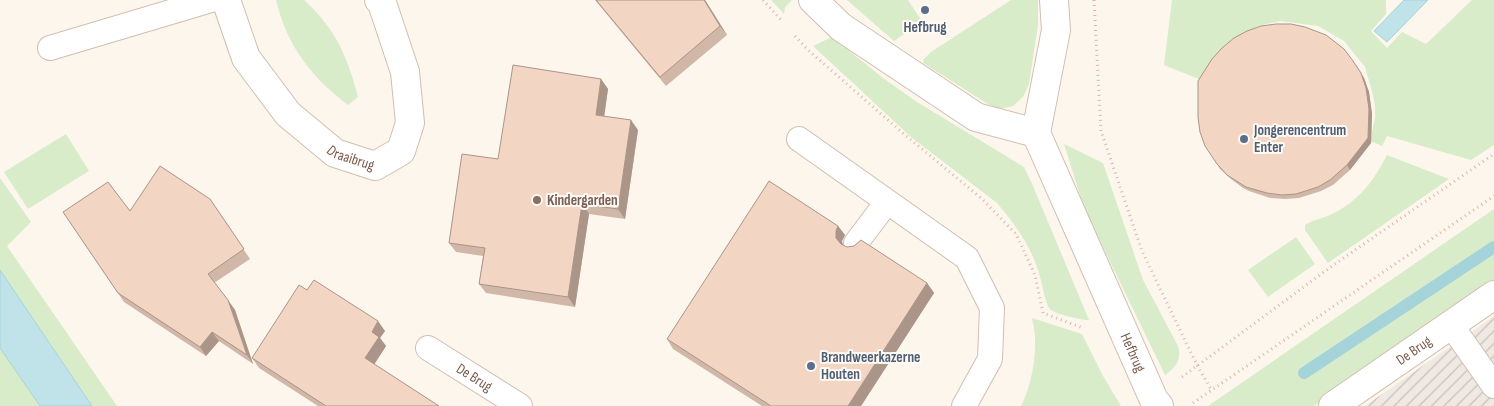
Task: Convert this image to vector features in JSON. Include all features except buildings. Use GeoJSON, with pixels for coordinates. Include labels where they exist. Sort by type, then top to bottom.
{"type":"FeatureCollection","features":[{"type":"Feature","properties":{"kind":"street","name":"Draaibrug"},"geometry":{"type":"LineString","coordinates":[[226,0],[246,58],[288,114],[335,153],[375,166],[401,151],[410,123],[405,72],[383,1]]}},
{"type":"Feature","properties":{"kind":"street"},"geometry":{"type":"LineString","coordinates":[[813,0],[841,26],[976,118],[1036,133],[1056,30],[1054,0]]}},
{"type":"Feature","properties":{"kind":"street","name":"Hefbrug"},"geometry":{"type":"LineString","coordinates":[[1036,133],[1157,403]]}},
{"type":"Feature","properties":{"kind":"street","name":"De Brug"},"geometry":{"type":"LineString","coordinates":[[1333,406],[1494,295]]}},
{"type":"Feature","properties":{"kind":"lane"},"geometry":{"type":"LineString","coordinates":[[50,48],[211,0]]}},
{"type":"Feature","properties":{"kind":"lane"},"geometry":{"type":"LineString","coordinates":[[799,139],[967,258],[992,308],[990,359],[964,406]]}},
{"type":"Feature","properties":{"kind":"lane"},"geometry":{"type":"LineString","coordinates":[[856,242],[887,202]]}},
{"type":"Feature","properties":{"kind":"lane"},"geometry":{"type":"LineString","coordinates":[[1451,325],[1494,386]]}},
{"type":"Feature","properties":{"kind":"lane","name":"De Brug"},"geometry":{"type":"LineString","coordinates":[[428,348],[520,406]]}},
{"type":"Feature","properties":{"kind":"path"},"geometry":{"type":"LineString","coordinates":[[763,0],[789,28]]}},
{"type":"Feature","properties":{"kind":"path"},"geometry":{"type":"LineString","coordinates":[[1094,0],[1100,131],[1142,251],[1197,365],[1212,391]]}},
{"type":"Feature","properties":{"kind":"path"},"geometry":{"type":"LineString","coordinates":[[795,36],[808,50],[904,134],[981,198],[1016,234],[1035,274],[1043,313],[1084,328]]}},
{"type":"Feature","properties":{"kind":"path"},"geometry":{"type":"LineString","coordinates":[[1157,403],[1197,365],[1332,266],[1494,154]]}},
{"type":"Feature","properties":{"kind":"path"},"geometry":{"type":"LineString","coordinates":[[1188,406],[1494,196]]}},
{"type":"Feature","properties":{"kind":"shaded area"},"geometry":{"type":"Polygon","coordinates":[[[1494,316],[1494,406],[1365,406],[1494,316]]]}},
{"type":"Feature","properties":{"kind":"green space"},"geometry":{"type":"Polygon","coordinates":[[[276,0],[304,0],[332,33],[345,56],[358,97],[348,105],[312,72],[302,59],[287,32],[276,0]]]}},
{"type":"Feature","properties":{"kind":"green space"},"geometry":{"type":"Polygon","coordinates":[[[771,0],[792,0],[785,7],[784,14],[771,0]]]}},
{"type":"Feature","properties":{"kind":"green space"},"geometry":{"type":"Polygon","coordinates":[[[847,0],[908,0],[921,20],[894,41],[847,0]]]}},
{"type":"Feature","properties":{"kind":"green space"},"geometry":{"type":"Polygon","coordinates":[[[1011,0],[1038,0],[1038,25],[1029,84],[1023,97],[1013,106],[1000,109],[988,104],[923,63],[924,59],[931,52],[1011,0]]]}},
{"type":"Feature","properties":{"kind":"green space"},"geometry":{"type":"Polygon","coordinates":[[[1172,0],[1386,0],[1386,14],[1371,31],[1387,48],[1402,32],[1426,44],[1472,0],[1494,0],[1494,145],[1471,160],[1387,136],[1382,146],[1370,141],[1375,118],[1375,106],[1365,67],[1344,41],[1318,26],[1280,21],[1258,26],[1236,39],[1204,81],[1164,65],[1172,0]]]}},
{"type":"Feature","properties":{"kind":"green space"},"geometry":{"type":"Polygon","coordinates":[[[832,37],[883,78],[917,102],[1024,167],[1089,320],[1067,316],[1051,310],[1033,257],[1023,237],[1004,211],[997,203],[911,137],[813,46],[832,37]]]}},
{"type":"Feature","properties":{"kind":"green space"},"geometry":{"type":"Polygon","coordinates":[[[66,134],[89,171],[28,209],[4,172],[66,134]]]}},
{"type":"Feature","properties":{"kind":"green space"},"geometry":{"type":"Polygon","coordinates":[[[1064,144],[1103,163],[1143,280],[1178,346],[1179,359],[1165,375],[1084,208],[1064,144]]]}},
{"type":"Feature","properties":{"kind":"green space"},"geometry":{"type":"Polygon","coordinates":[[[1387,155],[1449,179],[1328,263],[1305,230],[1305,225],[1334,213],[1359,196],[1377,173],[1387,155]]]}},
{"type":"Feature","properties":{"kind":"green space"},"geometry":{"type":"Polygon","coordinates":[[[0,178],[31,222],[7,246],[117,406],[92,406],[0,270],[0,178]]]}},
{"type":"Feature","properties":{"kind":"green space"},"geometry":{"type":"Polygon","coordinates":[[[1494,209],[1494,284],[1314,406],[1208,406],[1494,209]]]}},
{"type":"Feature","properties":{"kind":"green space"},"geometry":{"type":"Polygon","coordinates":[[[1296,237],[1315,264],[1268,297],[1248,270],[1296,237]]]}},
{"type":"Feature","properties":{"kind":"green space"},"geometry":{"type":"Polygon","coordinates":[[[1032,318],[1082,334],[1103,376],[1121,406],[1021,406],[1028,390],[1034,364],[1035,335],[1032,318]]]}},
{"type":"Feature","properties":{"kind":"green space"},"geometry":{"type":"Polygon","coordinates":[[[0,348],[40,406],[0,406],[0,348]]]}},
{"type":"Feature","properties":{"kind":"water"},"geometry":{"type":"Polygon","coordinates":[[[1404,0],[1428,0],[1387,42],[1374,31],[1404,0]]]}},
{"type":"Feature","properties":{"kind":"water"},"geometry":{"type":"Polygon","coordinates":[[[0,270],[92,406],[40,406],[0,348],[0,270]]]}},
{"type":"Feature","properties":{"kind":"waterway"},"geometry":{"type":"LineString","coordinates":[[1304,373],[1494,247]]}},
{"type":"Feature","properties":{"kind":"place","name":"Hefbrug"},"geometry":{"type":"Point","coordinates":[925,10]}},
{"type":"Feature","properties":{"kind":"place","name":"Jongerencentrum Enter"},"geometry":{"type":"Point","coordinates":[1244,139]}},
{"type":"Feature","properties":{"kind":"place","name":"Kindergarden"},"geometry":{"type":"Point","coordinates":[537,200]}},
{"type":"Feature","properties":{"kind":"place","name":"Brandweerkazerne Houten"},"geometry":{"type":"Point","coordinates":[811,366]}}]}
